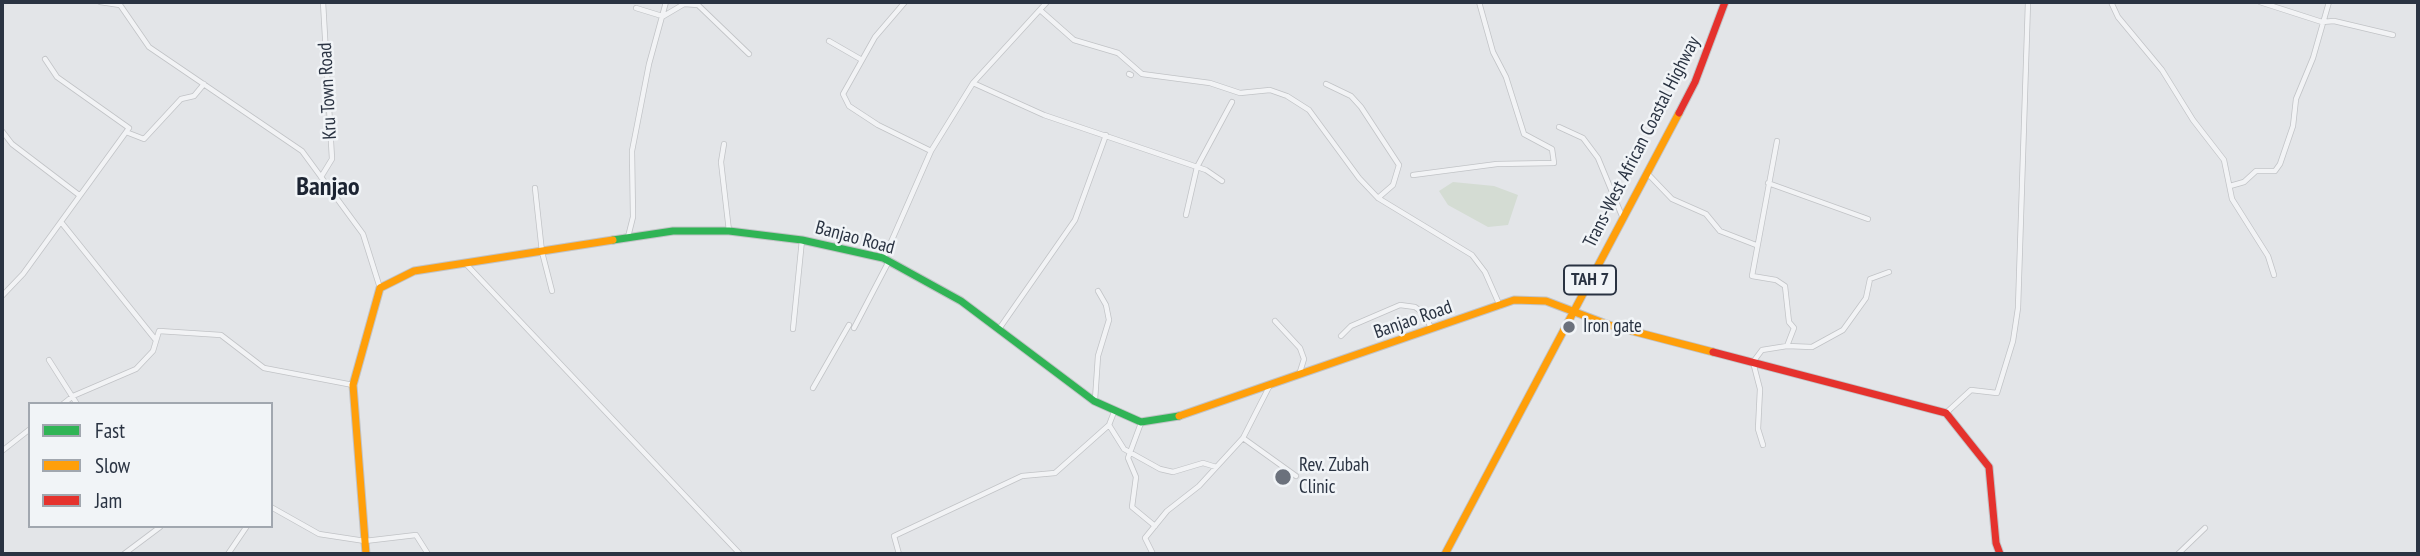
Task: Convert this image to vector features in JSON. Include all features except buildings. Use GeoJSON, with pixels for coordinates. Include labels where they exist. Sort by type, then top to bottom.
{"type":"FeatureCollection","features":[{"type":"Feature","properties":{"kind":"main road","name":"Trans-West African Coastal Highway"},"geometry":{"type":"LineString","coordinates":[[1445,554],[1695,82],[1726,2]]}},
{"type":"Feature","properties":{"kind":"main road","name":"Banjao Road"},"geometry":{"type":"LineString","coordinates":[[380,288],[414,271],[673,231],[729,231],[802,240],[886,260],[961,301],[1094,401],[1141,422],[1182,416],[1514,300],[1532,299],[1572,313],[1946,413]]}},
{"type":"Feature","properties":{"kind":"main road"},"geometry":{"type":"LineString","coordinates":[[366,554],[353,385],[380,288]]}},
{"type":"Feature","properties":{"kind":"main road"},"geometry":{"type":"LineString","coordinates":[[1946,413],[1989,467],[1996,543],[2000,554]]}},
{"type":"Feature","properties":{"kind":"street"},"geometry":{"type":"LineString","coordinates":[[100,2],[119,4],[149,47],[302,151],[363,234],[380,288]]}},
{"type":"Feature","properties":{"kind":"street","name":"Kru Town Road"},"geometry":{"type":"LineString","coordinates":[[321,177],[332,159],[323,2]]}},
{"type":"Feature","properties":{"kind":"street"},"geometry":{"type":"LineString","coordinates":[[628,237],[632,217],[632,151],[666,2]]}},
{"type":"Feature","properties":{"kind":"street"},"geometry":{"type":"LineString","coordinates":[[905,2],[875,37],[843,94],[849,106],[878,125],[931,151]]}},
{"type":"Feature","properties":{"kind":"street"},"geometry":{"type":"LineString","coordinates":[[813,388],[851,327],[886,260],[931,151],[973,83],[1047,2]]}},
{"type":"Feature","properties":{"kind":"street"},"geometry":{"type":"LineString","coordinates":[[1413,175],[1497,164],[1553,163],[1552,149],[1524,134],[1506,77],[1493,52],[1479,2]]}},
{"type":"Feature","properties":{"kind":"street"},"geometry":{"type":"LineString","coordinates":[[1946,413],[1971,390],[1997,393],[2013,341],[2018,308],[2028,2]]}},
{"type":"Feature","properties":{"kind":"street"},"geometry":{"type":"LineString","coordinates":[[2111,2],[2118,17],[2162,70],[2193,120],[2224,160],[2232,198],[2267,256],[2274,275]]}},
{"type":"Feature","properties":{"kind":"street"},"geometry":{"type":"LineString","coordinates":[[2260,2],[2322,22],[2334,21],[2393,35]]}},
{"type":"Feature","properties":{"kind":"street"},"geometry":{"type":"LineString","coordinates":[[2230,186],[2244,181],[2256,171],[2275,171],[2280,164],[2293,126],[2296,99],[2313,58],[2329,2]]}},
{"type":"Feature","properties":{"kind":"street"},"geometry":{"type":"LineString","coordinates":[[636,8],[662,17],[684,4],[698,5],[749,54]]}},
{"type":"Feature","properties":{"kind":"street"},"geometry":{"type":"LineString","coordinates":[[1040,10],[1074,40],[1118,53],[1142,74],[1210,83],[1240,93],[1270,90],[1287,96],[1309,110],[1359,178],[1378,198],[1472,255],[1485,272],[1500,307]]}},
{"type":"Feature","properties":{"kind":"street"},"geometry":{"type":"LineString","coordinates":[[829,41],[862,60]]}},
{"type":"Feature","properties":{"kind":"street"},"geometry":{"type":"LineString","coordinates":[[2,296],[23,274],[129,128],[57,77],[45,58]]}},
{"type":"Feature","properties":{"kind":"street"},"geometry":{"type":"LineString","coordinates":[[973,83],[1044,115],[1197,167],[1222,181]]}},
{"type":"Feature","properties":{"kind":"street"},"geometry":{"type":"LineString","coordinates":[[126,132],[144,139],[181,99],[194,96],[204,84]]}},
{"type":"Feature","properties":{"kind":"street"},"geometry":{"type":"LineString","coordinates":[[1326,84],[1351,96],[1361,107],[1399,165],[1393,186],[1378,198]]}},
{"type":"Feature","properties":{"kind":"street"},"geometry":{"type":"LineString","coordinates":[[1186,215],[1197,167],[1232,102]]}},
{"type":"Feature","properties":{"kind":"street"},"geometry":{"type":"LineString","coordinates":[[1559,127],[1583,138],[1598,158],[1623,217]]}},
{"type":"Feature","properties":{"kind":"street"},"geometry":{"type":"LineString","coordinates":[[2,131],[12,144],[79,195]]}},
{"type":"Feature","properties":{"kind":"street"},"geometry":{"type":"LineString","coordinates":[[998,331],[1075,220],[1105,135]]}},
{"type":"Feature","properties":{"kind":"street"},"geometry":{"type":"LineString","coordinates":[[1777,141],[1752,276],[1776,280],[1785,286],[1789,322],[1794,328],[1787,346]]}},
{"type":"Feature","properties":{"kind":"street"},"geometry":{"type":"LineString","coordinates":[[724,144],[721,162],[729,231]]}},
{"type":"Feature","properties":{"kind":"street"},"geometry":{"type":"LineString","coordinates":[[1647,173],[1672,199],[1706,214],[1720,231],[1756,245]]}},
{"type":"Feature","properties":{"kind":"street"},"geometry":{"type":"LineString","coordinates":[[1768,183],[1867,219]]}},
{"type":"Feature","properties":{"kind":"street"},"geometry":{"type":"LineString","coordinates":[[535,188],[542,252],[552,291]]}},
{"type":"Feature","properties":{"kind":"street"},"geometry":{"type":"LineString","coordinates":[[61,222],[155,339]]}},
{"type":"Feature","properties":{"kind":"street"},"geometry":{"type":"LineString","coordinates":[[793,329],[802,240]]}},
{"type":"Feature","properties":{"kind":"street"},"geometry":{"type":"LineString","coordinates":[[466,264],[740,554]]}},
{"type":"Feature","properties":{"kind":"street"},"geometry":{"type":"LineString","coordinates":[[1763,445],[1758,429],[1760,389],[1753,362],[1762,351],[1787,346],[1812,347],[1843,330],[1866,299],[1870,279],[1889,272]]}},
{"type":"Feature","properties":{"kind":"street"},"geometry":{"type":"LineString","coordinates":[[1094,401],[1098,356],[1109,320],[1106,305],[1098,291]]}},
{"type":"Feature","properties":{"kind":"street"},"geometry":{"type":"LineString","coordinates":[[1341,335],[1351,326],[1400,304],[1415,307],[1426,315],[1432,330]]}},
{"type":"Feature","properties":{"kind":"street"},"geometry":{"type":"LineString","coordinates":[[1275,321],[1300,348],[1304,359],[1298,375]]}},
{"type":"Feature","properties":{"kind":"street"},"geometry":{"type":"LineString","coordinates":[[65,402],[72,396],[136,369],[153,351],[159,331],[221,335],[264,368],[353,385]]}},
{"type":"Feature","properties":{"kind":"street"},"geometry":{"type":"LineString","coordinates":[[49,360],[76,402]]}},
{"type":"Feature","properties":{"kind":"street"},"geometry":{"type":"LineString","coordinates":[[1153,554],[1145,538],[1243,438],[1270,385]]}},
{"type":"Feature","properties":{"kind":"street"},"geometry":{"type":"LineString","coordinates":[[899,554],[894,536],[1022,475],[1055,473],[1109,425],[1114,412]]}},
{"type":"Feature","properties":{"kind":"street"},"geometry":{"type":"LineString","coordinates":[[1141,422],[1128,458],[1136,477],[1132,506],[1155,526]]}},
{"type":"Feature","properties":{"kind":"street"},"geometry":{"type":"LineString","coordinates":[[1109,425],[1124,449],[1160,469],[1173,472],[1203,463],[1216,467]]}},
{"type":"Feature","properties":{"kind":"street"},"geometry":{"type":"LineString","coordinates":[[2,451],[28,431]]}},
{"type":"Feature","properties":{"kind":"street"},"geometry":{"type":"LineString","coordinates":[[1243,438],[1296,476]]}},
{"type":"Feature","properties":{"kind":"street"},"geometry":{"type":"LineString","coordinates":[[273,508],[319,534],[365,541],[416,535],[428,554]]}},
{"type":"Feature","properties":{"kind":"street"},"geometry":{"type":"LineString","coordinates":[[124,554],[159,528]]}},
{"type":"Feature","properties":{"kind":"street"},"geometry":{"type":"LineString","coordinates":[[228,554],[246,528]]}},
{"type":"Feature","properties":{"kind":"street"},"geometry":{"type":"LineString","coordinates":[[2178,554],[2205,528]]}},
{"type":"Feature","properties":{"kind":"shaded area"},"geometry":{"type":"Polygon","coordinates":[[[1453,182],[1494,186],[1518,195],[1508,225],[1488,227],[1448,205],[1439,191],[1453,182]]]}},
{"type":"Feature","properties":{"kind":"traffic: fast"},"geometry":{"type":"LineString","coordinates":[[613,240],[673,231],[729,231],[802,240],[883,258],[961,301],[1094,401],[1141,422],[1179,416]]}},
{"type":"Feature","properties":{"kind":"traffic: slow"},"geometry":{"type":"LineString","coordinates":[[1445,554],[1679,113]]}},
{"type":"Feature","properties":{"kind":"traffic: slow"},"geometry":{"type":"LineString","coordinates":[[366,554],[353,385],[380,288],[414,271],[613,240]]}},
{"type":"Feature","properties":{"kind":"traffic: slow"},"geometry":{"type":"LineString","coordinates":[[1179,416],[1514,300],[1546,301],[1609,325],[1713,352]]}},
{"type":"Feature","properties":{"kind":"traffic: jam"},"geometry":{"type":"LineString","coordinates":[[1679,113],[1695,82],[1725,2]]}},
{"type":"Feature","properties":{"kind":"traffic: jam"},"geometry":{"type":"LineString","coordinates":[[1713,352],[1946,413],[1989,467],[1996,543],[2000,554]]}},
{"type":"Feature","properties":{"kind":"place","name":"Iron gate"},"geometry":{"type":"Point","coordinates":[1569,327]}},
{"type":"Feature","properties":{"kind":"place","name":"Rev. Zubah Clinic"},"geometry":{"type":"Point","coordinates":[1283,477]}},
{"type":"Feature","properties":{"kind":"district","name":"Banjao"},"geometry":{"type":"Point","coordinates":[328,188]}}]}
